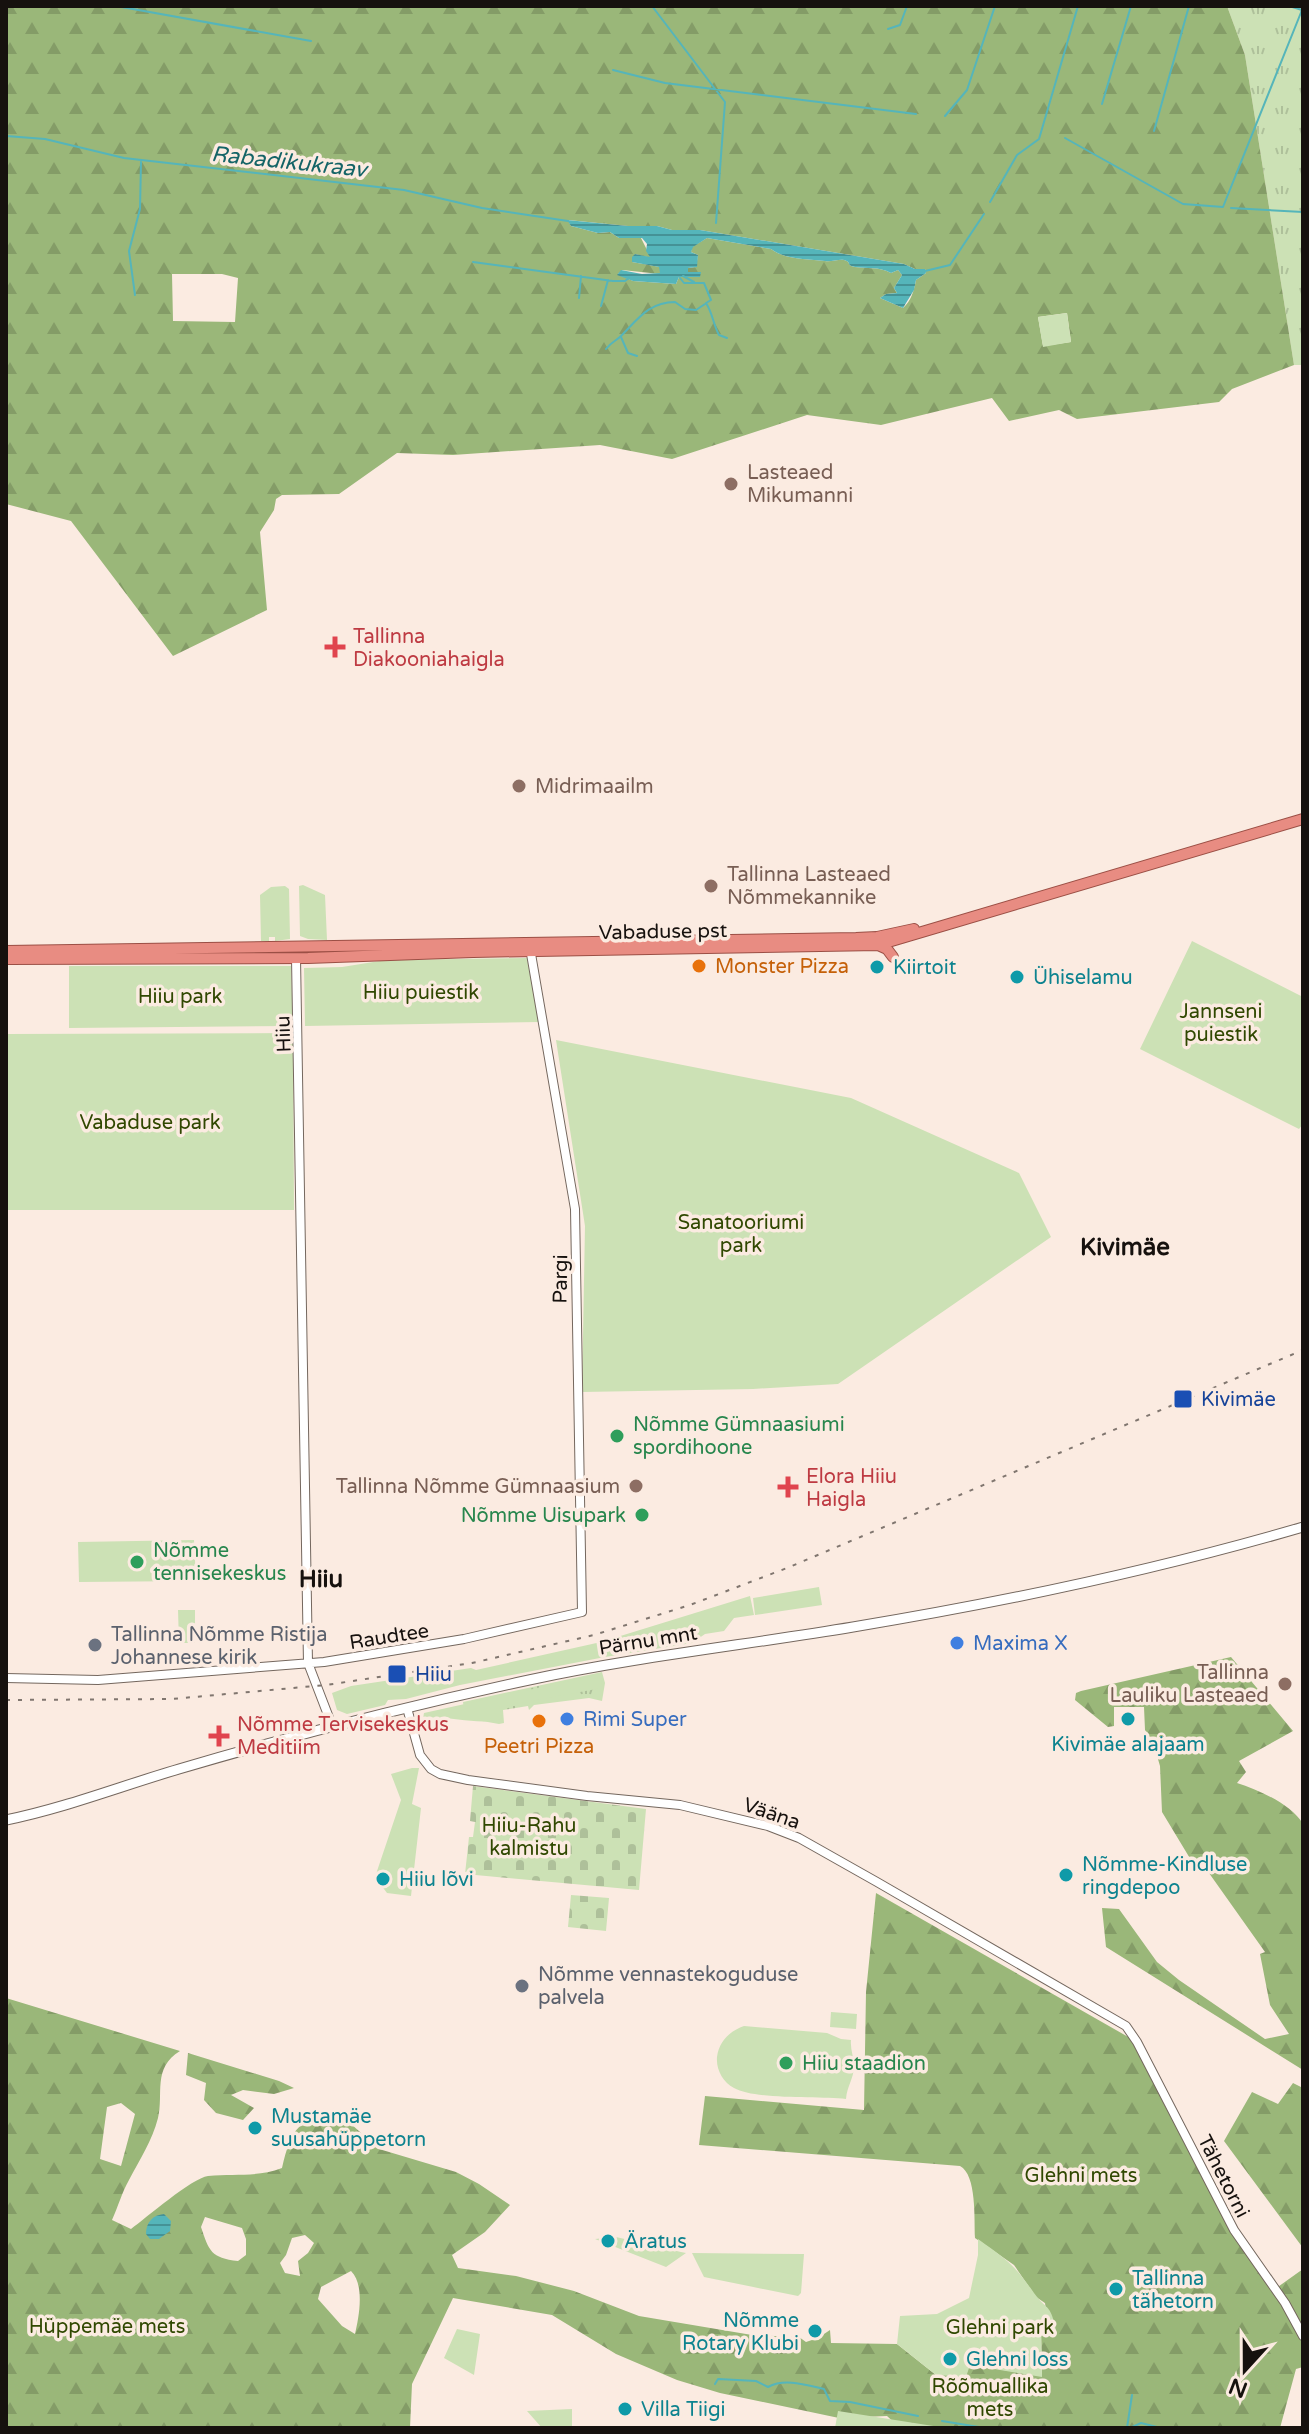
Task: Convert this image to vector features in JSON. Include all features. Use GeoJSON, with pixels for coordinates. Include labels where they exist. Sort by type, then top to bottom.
{"type":"FeatureCollection","features":[{"type":"Feature","properties":{"kind":"highway","name":"Vabaduse pst"},"geometry":{"type":"LineString","coordinates":[[6,951],[878,945],[1303,816]]}},
{"type":"Feature","properties":{"kind":"highway","name":"Vabaduse pst"},"geometry":{"type":"LineString","coordinates":[[6,959],[296,958],[530,947],[867,938],[888,935],[1303,816]]}},
{"type":"Feature","properties":{"kind":"highway"},"geometry":{"type":"LineString","coordinates":[[878,945],[887,949],[893,957]]}},
{"type":"Feature","properties":{"kind":"main road","name":"Pärnu mnt"},"geometry":{"type":"LineString","coordinates":[[6,1820],[407,1708],[586,1669],[851,1628],[977,1604],[1201,1556],[1303,1527]]}},
{"type":"Feature","properties":{"kind":"street","name":"Pargi"},"geometry":{"type":"LineString","coordinates":[[530,947],[575,1209],[582,1612]]}},
{"type":"Feature","properties":{"kind":"street","name":"Hiiu"},"geometry":{"type":"LineString","coordinates":[[296,958],[308,1663],[333,1728]]}},
{"type":"Feature","properties":{"kind":"street","name":"Raudtee"},"geometry":{"type":"LineString","coordinates":[[6,1678],[98,1680],[359,1658],[582,1612]]}},
{"type":"Feature","properties":{"kind":"street","name":"Vääna"},"geometry":{"type":"LineString","coordinates":[[407,1708],[420,1755],[431,1769],[440,1774],[587,1796],[681,1806],[776,1829],[799,1838],[1126,2026]]}},
{"type":"Feature","properties":{"kind":"street"},"geometry":{"type":"LineString","coordinates":[[328,1713],[337,1720],[362,1720]]}},
{"type":"Feature","properties":{"kind":"street","name":"Tähetorni"},"geometry":{"type":"LineString","coordinates":[[1126,2026],[1234,2230],[1285,2303],[1303,2336]]}},
{"type":"Feature","properties":{"kind":"green space"},"geometry":{"type":"Polygon","coordinates":[[[6,6],[1227,6],[1245,55],[1294,365],[1232,389],[1219,402],[1077,419],[1059,410],[1009,421],[992,398],[881,425],[807,415],[672,459],[600,445],[453,455],[397,453],[339,494],[282,495],[276,499],[274,510],[260,532],[267,610],[173,656],[71,521],[6,504],[6,6]],[[568,220],[571,226],[598,233],[610,232],[619,238],[641,238],[651,258],[635,254],[632,262],[660,267],[660,274],[622,270],[618,274],[633,281],[676,284],[679,277],[700,277],[700,272],[688,273],[688,268],[696,267],[698,255],[691,252],[692,247],[707,238],[771,249],[797,258],[844,260],[859,268],[891,273],[898,270],[902,275],[894,288],[897,293],[880,298],[903,308],[912,296],[916,280],[926,273],[925,269],[904,264],[700,230],[568,220]],[[172,274],[173,321],[235,322],[238,278],[222,274],[172,274]],[[1067,313],[1038,317],[1043,346],[1071,342],[1067,313]]]}},
{"type":"Feature","properties":{"kind":"green space"},"geometry":{"type":"Polygon","coordinates":[[[1227,6],[1303,6],[1303,365],[1294,365],[1245,55],[1227,6]]]}},
{"type":"Feature","properties":{"kind":"green space"},"geometry":{"type":"Polygon","coordinates":[[[1067,313],[1071,342],[1043,347],[1038,317],[1067,313]]]}},
{"type":"Feature","properties":{"kind":"green space"},"geometry":{"type":"Polygon","coordinates":[[[285,886],[289,889],[290,939],[275,941],[275,937],[269,937],[269,941],[261,941],[260,895],[271,887],[285,886]]]}},
{"type":"Feature","properties":{"kind":"green space"},"geometry":{"type":"Polygon","coordinates":[[[299,886],[325,895],[327,940],[300,936],[299,886]]]}},
{"type":"Feature","properties":{"kind":"green space","name":"Jannseni puiestik"},"geometry":{"type":"Polygon","coordinates":[[[1192,941],[1303,997],[1303,1124],[1299,1129],[1140,1049],[1192,941]]]}},
{"type":"Feature","properties":{"kind":"green space","name":"Hiiu puiestik"},"geometry":{"type":"Polygon","coordinates":[[[527,958],[539,1022],[305,1026],[304,968],[342,967],[386,960],[527,958]]]}},
{"type":"Feature","properties":{"kind":"green space","name":"Hiiu park"},"geometry":{"type":"Polygon","coordinates":[[[69,966],[291,966],[293,1026],[69,1028],[69,966]]]}},
{"type":"Feature","properties":{"kind":"green space","name":"Vabaduse park"},"geometry":{"type":"Polygon","coordinates":[[[293,1033],[294,1210],[6,1210],[6,1034],[293,1033]]]}},
{"type":"Feature","properties":{"kind":"green space","name":"Sanatooriumi park"},"geometry":{"type":"Polygon","coordinates":[[[556,1040],[851,1098],[1019,1173],[1051,1237],[838,1384],[582,1392],[585,1226],[556,1040]]]}},
{"type":"Feature","properties":{"kind":"green space","name":"Nõmme tennisekeskus"},"geometry":{"type":"Polygon","coordinates":[[[194,1540],[196,1581],[79,1582],[78,1542],[194,1540]]]}},
{"type":"Feature","properties":{"kind":"green space"},"geometry":{"type":"Polygon","coordinates":[[[819,1587],[822,1605],[755,1615],[753,1598],[819,1587]]]}},
{"type":"Feature","properties":{"kind":"green space"},"geometry":{"type":"Polygon","coordinates":[[[750,1596],[754,1615],[734,1618],[724,1631],[705,1634],[692,1643],[460,1685],[406,1699],[388,1700],[385,1705],[347,1714],[337,1710],[332,1693],[351,1686],[471,1668],[476,1670],[601,1642],[750,1596]]]}},
{"type":"Feature","properties":{"kind":"green space"},"geometry":{"type":"Polygon","coordinates":[[[178,1610],[195,1610],[195,1643],[179,1643],[178,1610]]]}},
{"type":"Feature","properties":{"kind":"green space"},"geometry":{"type":"Polygon","coordinates":[[[1231,1657],[1293,1731],[1239,1761],[1246,1772],[1237,1783],[1283,1804],[1303,1824],[1303,2070],[1106,1947],[1102,1908],[1119,1909],[1157,1962],[1179,1980],[1265,2039],[1289,2034],[1270,2005],[1260,1954],[1265,1952],[1204,1866],[1197,1870],[1162,1812],[1160,1766],[1153,1742],[1145,1730],[1144,1707],[1114,1707],[1114,1726],[1108,1727],[1075,1700],[1076,1693],[1081,1691],[1231,1657]]]}},
{"type":"Feature","properties":{"kind":"green space"},"geometry":{"type":"Polygon","coordinates":[[[602,1672],[605,1683],[602,1701],[589,1698],[534,1705],[529,1710],[528,1706],[503,1710],[504,1723],[499,1724],[465,1718],[463,1702],[602,1672]]]}},
{"type":"Feature","properties":{"kind":"green space"},"geometry":{"type":"Polygon","coordinates":[[[601,1674],[602,1688],[499,1707],[502,1719],[423,1718],[424,1713],[601,1674]]]}},
{"type":"Feature","properties":{"kind":"green space"},"geometry":{"type":"Polygon","coordinates":[[[419,1768],[412,1804],[421,1808],[411,1896],[387,1893],[375,1877],[401,1800],[391,1774],[419,1768]]]}},
{"type":"Feature","properties":{"kind":"green space","name":"Hiiu-Rahu kalmistu"},"geometry":{"type":"Polygon","coordinates":[[[473,1786],[646,1809],[639,1890],[465,1874],[469,1837],[473,1837],[475,1822],[470,1821],[473,1786]]]}},
{"type":"Feature","properties":{"kind":"green space"},"geometry":{"type":"Polygon","coordinates":[[[876,1893],[1137,2042],[1234,2230],[1275,2289],[1303,2269],[1303,2367],[1296,2369],[1280,2428],[900,2428],[887,2416],[839,2418],[720,2393],[677,2380],[616,2354],[552,2315],[453,2298],[412,2384],[410,2428],[6,2428],[6,1998],[180,2051],[171,2058],[162,2073],[160,2109],[155,2126],[112,2220],[131,2229],[201,2178],[263,2173],[282,2168],[289,2143],[299,2127],[315,2118],[341,2115],[379,2149],[456,2172],[510,2205],[485,2232],[452,2255],[458,2268],[516,2276],[574,2291],[639,2316],[752,2335],[799,2337],[806,2342],[830,2330],[831,2343],[897,2344],[936,2375],[970,2365],[1042,2376],[1041,2329],[1050,2329],[1045,2303],[1036,2297],[1014,2265],[975,2238],[972,2188],[960,2166],[699,2145],[705,2096],[864,2110],[866,1992],[876,1893]],[[121,2103],[107,2107],[100,2159],[121,2166],[135,2114],[121,2103]],[[205,2217],[201,2227],[212,2252],[238,2261],[246,2255],[242,2228],[205,2217]],[[305,2235],[292,2238],[280,2263],[285,2273],[300,2276],[298,2261],[314,2243],[305,2235]],[[351,2271],[321,2287],[318,2299],[342,2326],[355,2334],[359,2293],[351,2271]]]}},
{"type":"Feature","properties":{"kind":"green space"},"geometry":{"type":"Polygon","coordinates":[[[571,1895],[609,1898],[606,1931],[568,1927],[571,1895]]]}},
{"type":"Feature","properties":{"kind":"green space"},"geometry":{"type":"Polygon","coordinates":[[[831,2012],[857,2014],[856,2029],[830,2027],[831,2012]]]}},
{"type":"Feature","properties":{"kind":"green space","name":"Hiiu staadion"},"geometry":{"type":"Polygon","coordinates":[[[744,2026],[827,2033],[851,2040],[854,2070],[846,2099],[757,2094],[734,2088],[719,2071],[718,2051],[726,2037],[744,2026]]]}},
{"type":"Feature","properties":{"kind":"green space"},"geometry":{"type":"Polygon","coordinates":[[[188,2053],[294,2088],[274,2094],[243,2090],[231,2095],[254,2108],[243,2120],[216,2113],[204,2100],[206,2083],[186,2075],[188,2053]]]}},
{"type":"Feature","properties":{"kind":"green space"},"geometry":{"type":"Polygon","coordinates":[[[1293,2083],[1303,2088],[1303,2248],[1224,2141],[1252,2092],[1278,2104],[1293,2083]]]}},
{"type":"Feature","properties":{"kind":"green space"},"geometry":{"type":"Polygon","coordinates":[[[616,2237],[686,2253],[666,2267],[595,2239],[616,2237]]]}},
{"type":"Feature","properties":{"kind":"green space","name":"Glehni park"},"geometry":{"type":"Polygon","coordinates":[[[978,2239],[1015,2268],[1052,2315],[1056,2330],[1041,2330],[1042,2377],[970,2365],[966,2377],[936,2375],[897,2344],[900,2316],[937,2314],[969,2298],[978,2255],[978,2239]]]}},
{"type":"Feature","properties":{"kind":"green space"},"geometry":{"type":"Polygon","coordinates":[[[692,2253],[804,2254],[801,2293],[798,2296],[704,2277],[692,2253]]]}},
{"type":"Feature","properties":{"kind":"green space"},"geometry":{"type":"Polygon","coordinates":[[[457,2329],[480,2334],[474,2375],[444,2358],[457,2329]]]}},
{"type":"Feature","properties":{"kind":"green space"},"geometry":{"type":"Polygon","coordinates":[[[572,2409],[572,2428],[542,2428],[527,2411],[572,2409]]]}},
{"type":"Feature","properties":{"kind":"green space"},"geometry":{"type":"Polygon","coordinates":[[[838,2411],[946,2428],[835,2428],[838,2411]]]}},
{"type":"Feature","properties":{"kind":"water"},"geometry":{"type":"Polygon","coordinates":[[[567,220],[700,230],[904,264],[925,269],[926,273],[916,280],[903,308],[880,298],[897,293],[894,288],[902,275],[898,270],[891,273],[859,268],[844,260],[797,258],[771,249],[707,238],[693,247],[691,252],[698,255],[697,267],[688,268],[688,272],[701,272],[700,277],[679,277],[676,284],[633,281],[617,275],[621,270],[660,273],[659,267],[632,262],[635,254],[650,257],[642,238],[619,238],[610,232],[598,233],[571,226],[567,220]]]}},
{"type":"Feature","properties":{"kind":"water"},"geometry":{"type":"Polygon","coordinates":[[[164,2214],[171,2221],[170,2231],[159,2239],[150,2239],[146,2234],[149,2223],[164,2214]]]}},
{"type":"Feature","properties":{"kind":"waterway"},"geometry":{"type":"LineString","coordinates":[[116,6],[311,41]]}},
{"type":"Feature","properties":{"kind":"waterway"},"geometry":{"type":"LineString","coordinates":[[652,6],[725,102],[716,223]]}},
{"type":"Feature","properties":{"kind":"waterway"},"geometry":{"type":"LineString","coordinates":[[888,29],[900,25],[907,6]]}},
{"type":"Feature","properties":{"kind":"waterway"},"geometry":{"type":"LineString","coordinates":[[945,116],[967,90],[995,6]]}},
{"type":"Feature","properties":{"kind":"waterway","name":"Rabadikukraav"},"geometry":{"type":"LineString","coordinates":[[990,202],[1017,155],[1039,139],[1078,6]]}},
{"type":"Feature","properties":{"kind":"waterway"},"geometry":{"type":"LineString","coordinates":[[1102,104],[1131,6]]}},
{"type":"Feature","properties":{"kind":"waterway"},"geometry":{"type":"LineString","coordinates":[[1154,131],[1189,6]]}},
{"type":"Feature","properties":{"kind":"waterway","name":"Rabadikukraav"},"geometry":{"type":"LineString","coordinates":[[1289,6],[1302,10],[1303,7]]}},
{"type":"Feature","properties":{"kind":"waterway"},"geometry":{"type":"LineString","coordinates":[[1065,138],[1183,204],[1223,207],[1302,10]]}},
{"type":"Feature","properties":{"kind":"waterway"},"geometry":{"type":"LineString","coordinates":[[613,70],[665,83],[916,114]]}},
{"type":"Feature","properties":{"kind":"waterway","name":"Rabadikukraav"},"geometry":{"type":"LineString","coordinates":[[6,136],[45,139],[124,158],[404,190],[482,208],[568,221]]}},
{"type":"Feature","properties":{"kind":"waterway"},"geometry":{"type":"LineString","coordinates":[[135,295],[129,251],[140,209],[141,162]]}},
{"type":"Feature","properties":{"kind":"waterway"},"geometry":{"type":"LineString","coordinates":[[1231,208],[1303,212]]}},
{"type":"Feature","properties":{"kind":"waterway","name":"Rabadikukraav"},"geometry":{"type":"LineString","coordinates":[[925,271],[950,265],[984,214]]}},
{"type":"Feature","properties":{"kind":"waterway"},"geometry":{"type":"LineString","coordinates":[[473,262],[613,281],[629,278]]}},
{"type":"Feature","properties":{"kind":"waterway"},"geometry":{"type":"LineString","coordinates":[[579,298],[581,276]]}},
{"type":"Feature","properties":{"kind":"waterway"},"geometry":{"type":"LineString","coordinates":[[683,276],[694,282]]}},
{"type":"Feature","properties":{"kind":"waterway"},"geometry":{"type":"LineString","coordinates":[[680,278],[684,283],[704,283],[711,300],[706,303],[717,331],[727,338]]}},
{"type":"Feature","properties":{"kind":"waterway"},"geometry":{"type":"LineString","coordinates":[[601,306],[608,280]]}},
{"type":"Feature","properties":{"kind":"waterway"},"geometry":{"type":"LineString","coordinates":[[606,349],[658,305],[675,302],[685,309],[696,310],[705,304]]}},
{"type":"Feature","properties":{"kind":"waterway"},"geometry":{"type":"LineString","coordinates":[[621,337],[628,353],[637,356]]}},
{"type":"Feature","properties":{"kind":"waterway"},"geometry":{"type":"LineString","coordinates":[[715,2384],[718,2379],[756,2381],[768,2387],[781,2383],[803,2384],[824,2389],[830,2401],[918,2416]]}},
{"type":"Feature","properties":{"kind":"waterway"},"geometry":{"type":"LineString","coordinates":[[1127,2428],[1132,2395]]}},
{"type":"Feature","properties":{"kind":"waterway"},"geometry":{"type":"LineString","coordinates":[[942,2421],[985,2428]]}},
{"type":"Feature","properties":{"kind":"waterway"},"geometry":{"type":"LineString","coordinates":[[1130,2428],[1141,2423],[1161,2428]]}},
{"type":"Feature","properties":{"kind":"railway"},"geometry":{"type":"LineString","coordinates":[[6,1700],[172,1699],[326,1685],[472,1663],[594,1635],[690,1605],[787,1568],[1303,1350]]}},
{"type":"Feature","properties":{"kind":"place","name":"Lasteaed Mikumanni"},"geometry":{"type":"Point","coordinates":[731,484]}},
{"type":"Feature","properties":{"kind":"place","name":"Tallinna Diakooniahaigla"},"geometry":{"type":"Point","coordinates":[335,647]}},
{"type":"Feature","properties":{"kind":"place","name":"Midrimaailm"},"geometry":{"type":"Point","coordinates":[519,786]}},
{"type":"Feature","properties":{"kind":"place","name":"Tallinna Lasteaed Nõmmekannike"},"geometry":{"type":"Point","coordinates":[711,886]}},
{"type":"Feature","properties":{"kind":"place","name":"Monster Pizza"},"geometry":{"type":"Point","coordinates":[699,966]}},
{"type":"Feature","properties":{"kind":"place","name":"Kiirtoit"},"geometry":{"type":"Point","coordinates":[877,967]}},
{"type":"Feature","properties":{"kind":"place","name":"Ühiselamu"},"geometry":{"type":"Point","coordinates":[1017,977]}},
{"type":"Feature","properties":{"kind":"place","name":"Kivimäe"},"geometry":{"type":"Point","coordinates":[1183,1399]}},
{"type":"Feature","properties":{"kind":"place","name":"Nõmme Gümnaasiumi spordihoone"},"geometry":{"type":"Point","coordinates":[617,1436]}},
{"type":"Feature","properties":{"kind":"place","name":"Tallinna Nõmme Gümnaasium"},"geometry":{"type":"Point","coordinates":[636,1486]}},
{"type":"Feature","properties":{"kind":"place","name":"Elora Hiiu Haigla"},"geometry":{"type":"Point","coordinates":[788,1487]}},
{"type":"Feature","properties":{"kind":"place","name":"Nõmme Uisupark"},"geometry":{"type":"Point","coordinates":[642,1515]}},
{"type":"Feature","properties":{"kind":"place","name":"Nõmme tennisekeskus"},"geometry":{"type":"Point","coordinates":[137,1562]}},
{"type":"Feature","properties":{"kind":"place","name":"Maxima X"},"geometry":{"type":"Point","coordinates":[957,1643]}},
{"type":"Feature","properties":{"kind":"place","name":"Tallinna Nõmme Ristija Johannese kirik"},"geometry":{"type":"Point","coordinates":[95,1645]}},
{"type":"Feature","properties":{"kind":"place","name":"Hiiu"},"geometry":{"type":"Point","coordinates":[397,1674]}},
{"type":"Feature","properties":{"kind":"place","name":"Tallinna Lauliku Lasteaed"},"geometry":{"type":"Point","coordinates":[1285,1684]}},
{"type":"Feature","properties":{"kind":"place","name":"Rimi Super"},"geometry":{"type":"Point","coordinates":[567,1719]}},
{"type":"Feature","properties":{"kind":"place","name":"Kivimäe alajaam"},"geometry":{"type":"Point","coordinates":[1128,1719]}},
{"type":"Feature","properties":{"kind":"place","name":"Peetri Pizza"},"geometry":{"type":"Point","coordinates":[539,1721]}},
{"type":"Feature","properties":{"kind":"place","name":"Nõmme Tervisekeskus Meditiim"},"geometry":{"type":"Point","coordinates":[219,1736]}},
{"type":"Feature","properties":{"kind":"place","name":"Nõmme-Kindluse ringdepoo"},"geometry":{"type":"Point","coordinates":[1066,1875]}},
{"type":"Feature","properties":{"kind":"place","name":"Hiiu lõvi"},"geometry":{"type":"Point","coordinates":[383,1879]}},
{"type":"Feature","properties":{"kind":"place","name":"Nõmme vennastekoguduse palvela"},"geometry":{"type":"Point","coordinates":[522,1986]}},
{"type":"Feature","properties":{"kind":"place","name":"Hiiu staadion"},"geometry":{"type":"Point","coordinates":[786,2063]}},
{"type":"Feature","properties":{"kind":"place","name":"Mustamäe suusahüppetorn"},"geometry":{"type":"Point","coordinates":[255,2128]}},
{"type":"Feature","properties":{"kind":"place","name":"Äratus"},"geometry":{"type":"Point","coordinates":[608,2241]}},
{"type":"Feature","properties":{"kind":"place","name":"Tallinna tähetorn"},"geometry":{"type":"Point","coordinates":[1116,2289]}},
{"type":"Feature","properties":{"kind":"place","name":"Nõmme Rotary Klubi"},"geometry":{"type":"Point","coordinates":[815,2331]}},
{"type":"Feature","properties":{"kind":"place","name":"Glehni loss"},"geometry":{"type":"Point","coordinates":[950,2359]}},
{"type":"Feature","properties":{"kind":"place","name":"Villa Tiigi"},"geometry":{"type":"Point","coordinates":[625,2409]}},
{"type":"Feature","properties":{"kind":"district","name":"Kivimäe"},"geometry":{"type":"Point","coordinates":[1125,1247]}},
{"type":"Feature","properties":{"kind":"district","name":"Hiiu"},"geometry":{"type":"Point","coordinates":[321,1579]}},
{"type":"Feature","properties":{"kind":"park label","name":"Glehni mets"},"geometry":{"type":"Point","coordinates":[1081,2175]}},
{"type":"Feature","properties":{"kind":"park label","name":"Hüppemäe mets"},"geometry":{"type":"Point","coordinates":[107,2326]}},
{"type":"Feature","properties":{"kind":"park label","name":"Rõõmuallika mets"},"geometry":{"type":"Point","coordinates":[990,2398]}}]}
